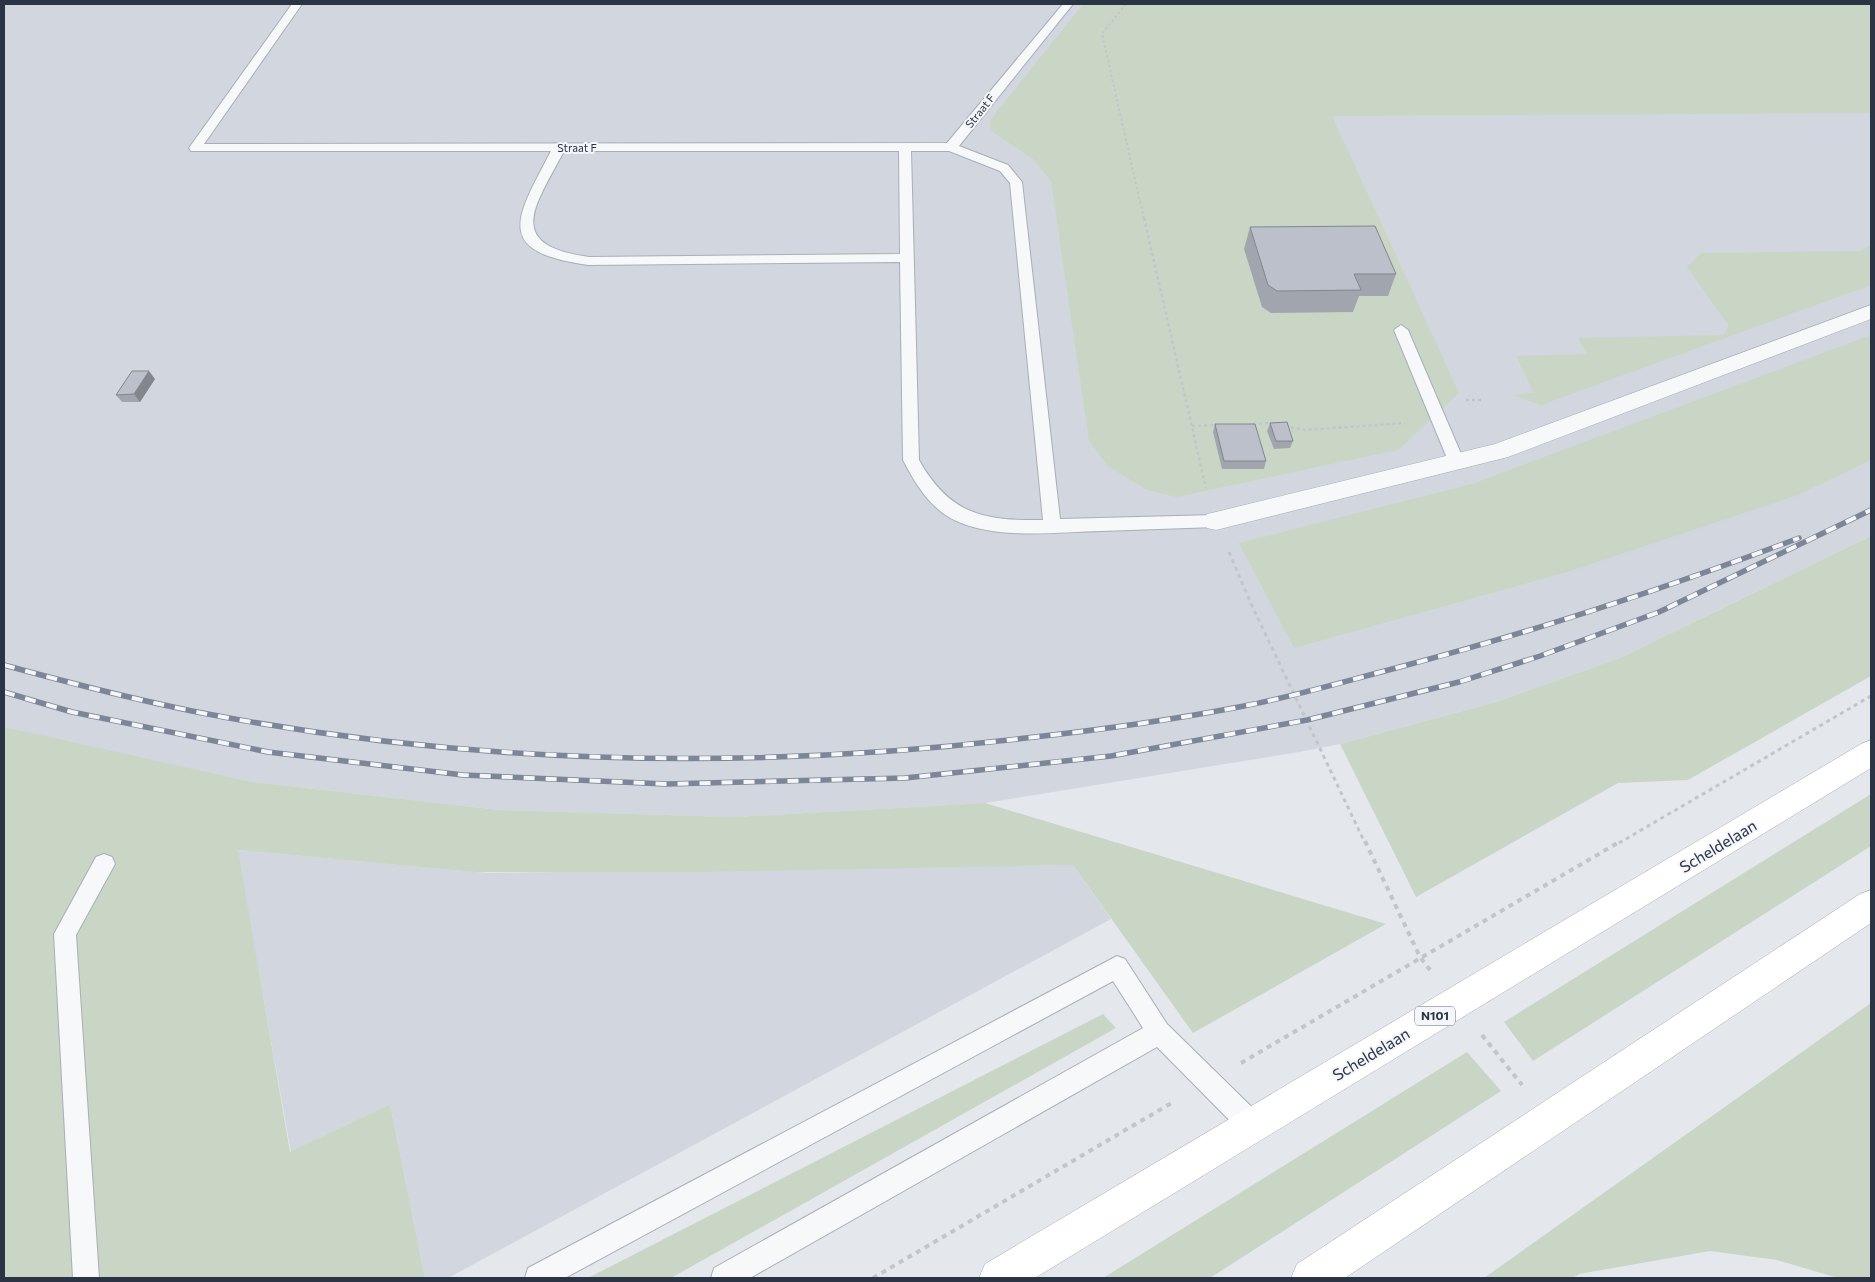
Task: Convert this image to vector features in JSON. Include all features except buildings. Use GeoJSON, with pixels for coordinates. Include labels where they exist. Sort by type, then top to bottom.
{"type":"FeatureCollection","features":[{"type":"Feature","properties":{"kind":"main road","name":"Scheldelaan"},"geometry":{"type":"LineString","coordinates":[[999,1278],[1871,753]]}},
{"type":"Feature","properties":{"kind":"main road"},"geometry":{"type":"LineString","coordinates":[[1311,1278],[1871,905]]}},
{"type":"Feature","properties":{"kind":"street"},"geometry":{"type":"LineString","coordinates":[[1216,521],[1457,463],[1518,445],[1871,312]]}},
{"type":"Feature","properties":{"kind":"lane","name":"Straat F"},"geometry":{"type":"LineString","coordinates":[[297,4],[194,148],[951,147],[1068,4]]}},
{"type":"Feature","properties":{"kind":"lane"},"geometry":{"type":"LineString","coordinates":[[905,147],[911,460],[920,481],[939,503],[967,519],[1007,528],[1216,521]]}},
{"type":"Feature","properties":{"kind":"lane"},"geometry":{"type":"LineString","coordinates":[[951,147],[1004,168],[1016,182],[1052,526]]}},
{"type":"Feature","properties":{"kind":"lane"},"geometry":{"type":"LineString","coordinates":[[558,148],[526,218],[528,236],[543,250],[560,258],[590,261],[907,258]]}},
{"type":"Feature","properties":{"kind":"lane"},"geometry":{"type":"LineString","coordinates":[[1400,330],[1457,463]]}},
{"type":"Feature","properties":{"kind":"lane"},"geometry":{"type":"LineString","coordinates":[[86,1278],[65,934],[104,864]]}},
{"type":"Feature","properties":{"kind":"lane"},"geometry":{"type":"LineString","coordinates":[[538,1278],[1117,967],[1159,1032],[1252,1125]]}},
{"type":"Feature","properties":{"kind":"lane"},"geometry":{"type":"LineString","coordinates":[[724,1278],[1159,1032]]}},
{"type":"Feature","properties":{"kind":"path"},"geometry":{"type":"LineString","coordinates":[[1126,4],[1102,34],[1205,485]]}},
{"type":"Feature","properties":{"kind":"path"},"geometry":{"type":"LineString","coordinates":[[1281,425],[1305,430],[1418,422],[1454,401],[1481,400]]}},
{"type":"Feature","properties":{"kind":"path"},"geometry":{"type":"LineString","coordinates":[[1246,424],[1273,424]]}},
{"type":"Feature","properties":{"kind":"path"},"geometry":{"type":"LineString","coordinates":[[1192,426],[1228,425]]}},
{"type":"Feature","properties":{"kind":"path"},"geometry":{"type":"LineString","coordinates":[[1252,606],[1354,818]]}},
{"type":"Feature","properties":{"kind":"path"},"geometry":{"type":"LineString","coordinates":[[873,1278],[1871,696]]}},
{"type":"Feature","properties":{"kind":"shaded area"},"geometry":{"type":"Polygon","coordinates":[[[4,4],[1871,4],[1871,536],[1620,658],[1496,702],[1340,744],[985,803],[733,817],[499,810],[253,782],[17,731],[4,727],[4,4]]]}},
{"type":"Feature","properties":{"kind":"shaded area"},"geometry":{"type":"Polygon","coordinates":[[[237,850],[487,873],[1073,865],[1111,919],[448,1278],[425,1278],[390,1104],[291,1152],[237,850]]]}},
{"type":"Feature","properties":{"kind":"green space"},"geometry":{"type":"Polygon","coordinates":[[[1083,4],[1871,4],[1871,113],[1332,116],[1459,393],[1398,450],[1176,497],[1147,490],[1108,466],[1089,441],[1051,181],[1033,159],[991,131],[990,122],[995,114],[1083,4]]]}},
{"type":"Feature","properties":{"kind":"green space"},"geometry":{"type":"Polygon","coordinates":[[[1871,245],[1871,285],[1541,405],[1513,395],[1534,393],[1516,356],[1587,354],[1578,338],[1723,335],[1729,326],[1687,267],[1701,253],[1861,251],[1871,245]]]}},
{"type":"Feature","properties":{"kind":"green space"},"geometry":{"type":"Polygon","coordinates":[[[1871,335],[1871,460],[1798,495],[1567,572],[1294,648],[1239,543],[1472,484],[1871,335]]]}},
{"type":"Feature","properties":{"kind":"green space"},"geometry":{"type":"Polygon","coordinates":[[[1871,536],[1871,676],[1688,780],[1618,783],[1416,897],[1340,744],[1496,702],[1620,658],[1871,536]]]}},
{"type":"Feature","properties":{"kind":"green space"},"geometry":{"type":"Polygon","coordinates":[[[4,727],[253,782],[499,810],[733,817],[985,803],[1386,924],[1193,1033],[1073,865],[695,872],[475,872],[238,850],[290,1152],[390,1104],[425,1278],[4,1278],[4,727]]]}},
{"type":"Feature","properties":{"kind":"green space"},"geometry":{"type":"Polygon","coordinates":[[[1871,794],[1871,846],[1533,1061],[1504,1022],[1871,794]]]}},
{"type":"Feature","properties":{"kind":"green space"},"geometry":{"type":"Polygon","coordinates":[[[1871,1003],[1871,1278],[1838,1278],[1777,1260],[1710,1251],[1579,1274],[1573,1278],[1484,1278],[1871,1003]]]}},
{"type":"Feature","properties":{"kind":"green space"},"geometry":{"type":"Polygon","coordinates":[[[1103,1014],[1116,1028],[671,1278],[588,1278],[1103,1014]]]}},
{"type":"Feature","properties":{"kind":"green space"},"geometry":{"type":"Polygon","coordinates":[[[1467,1052],[1501,1091],[1210,1278],[1103,1278],[1467,1052]]]}},
{"type":"Feature","properties":{"kind":"railway"},"geometry":{"type":"LineString","coordinates":[[4,692],[72,712],[268,752],[463,775],[666,784],[905,778],[1111,756],[1307,720],[1459,682],[1540,656],[1659,612],[1871,510]]}},
{"type":"Feature","properties":{"kind":"railway"},"geometry":{"type":"LineString","coordinates":[[4,665],[98,690],[192,711],[295,729],[399,743],[503,752],[608,757],[713,758],[922,749],[1135,724],[1283,698],[1498,640],[1649,592],[1799,538]]}}]}
